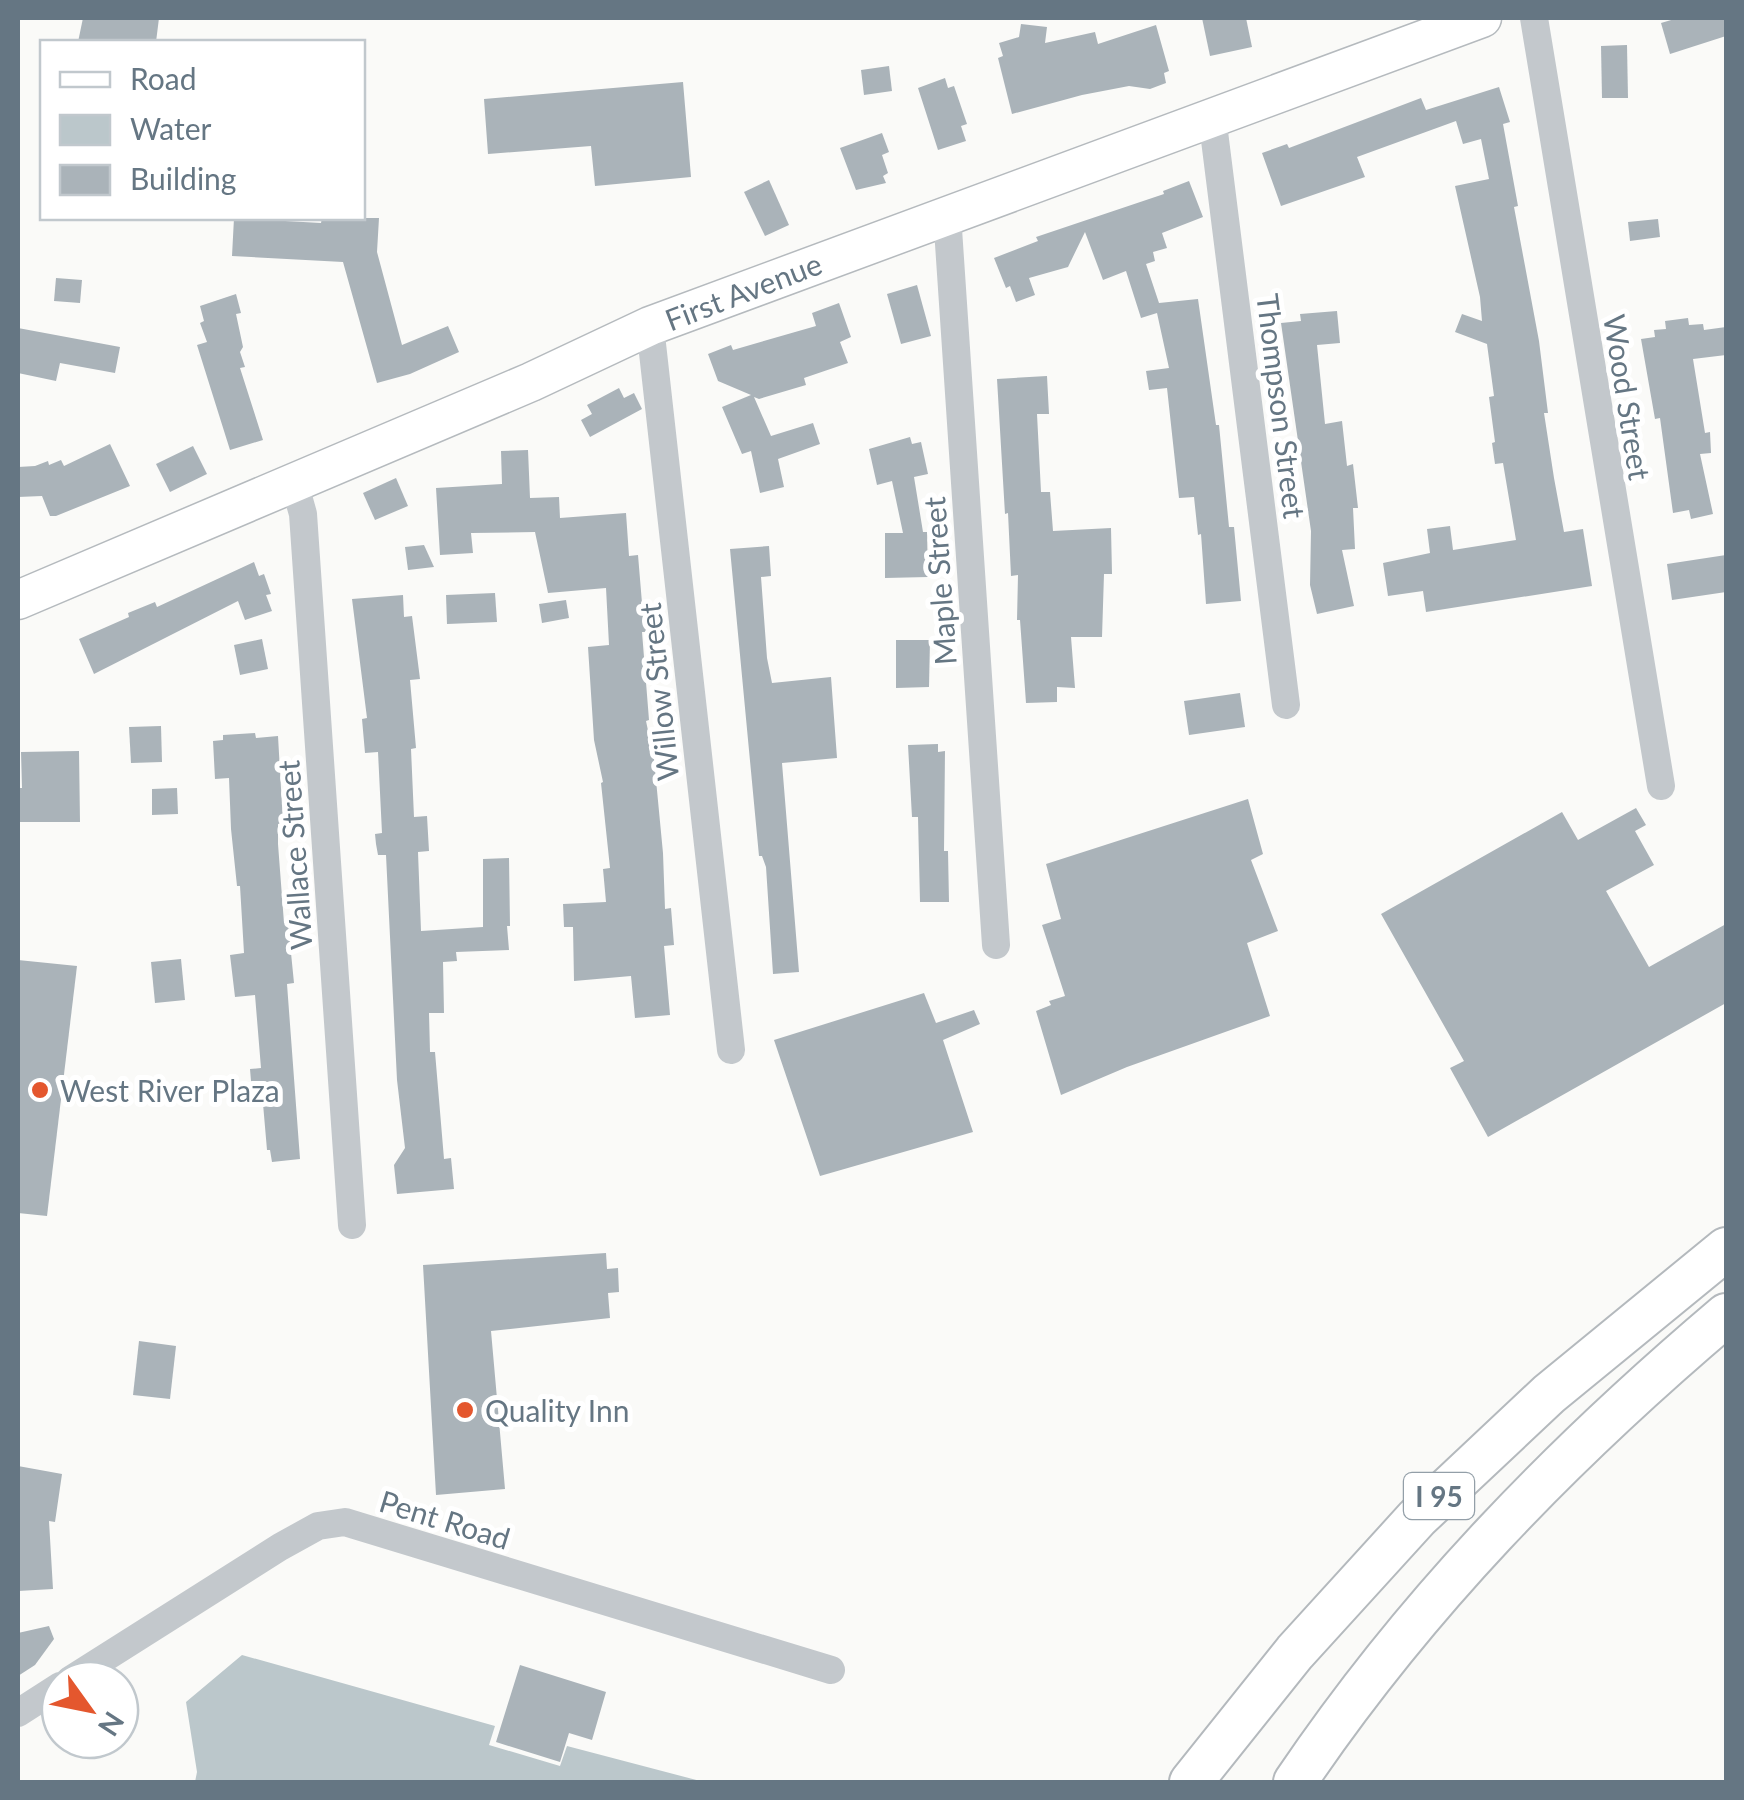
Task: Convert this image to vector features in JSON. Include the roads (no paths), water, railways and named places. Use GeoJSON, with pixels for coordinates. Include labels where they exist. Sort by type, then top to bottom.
{"type":"FeatureCollection","features":[{"type":"Feature","properties":{"kind":"highway","name":"I 95"},"geometry":{"type":"LineString","coordinates":[[1190,1782],[1296,1652],[1417,1518],[1549,1394],[1726,1249]]}},
{"type":"Feature","properties":{"kind":"highway","name":"I 95"},"geometry":{"type":"LineString","coordinates":[[1295,1782],[1402,1638],[1523,1500],[1726,1315]]}},
{"type":"Feature","properties":{"kind":"main road","name":"First Avenue"},"geometry":{"type":"LineString","coordinates":[[18,600],[531,382],[650,326],[1482,18]]}},
{"type":"Feature","properties":{"kind":"street","name":"Wood Street"},"geometry":{"type":"LineString","coordinates":[[1534,18],[1661,786]]}},
{"type":"Feature","properties":{"kind":"street","name":"Thompson Street"},"geometry":{"type":"LineString","coordinates":[[1212,116],[1286,705]]}},
{"type":"Feature","properties":{"kind":"street","name":"Maple Street"},"geometry":{"type":"LineString","coordinates":[[948,214],[996,945]]}},
{"type":"Feature","properties":{"kind":"street","name":"Willow Street"},"geometry":{"type":"LineString","coordinates":[[650,326],[730,1050]]}},
{"type":"Feature","properties":{"kind":"street","name":"Wallace Street"},"geometry":{"type":"LineString","coordinates":[[294,482],[303,514],[352,1225]]}},
{"type":"Feature","properties":{"kind":"street","name":"Pent Road"},"geometry":{"type":"LineString","coordinates":[[102,1660],[280,1547],[318,1526],[345,1522],[831,1670]]}},
{"type":"Feature","properties":{"kind":"street"},"geometry":{"type":"LineString","coordinates":[[18,1713],[40,1699]]}},
{"type":"Feature","properties":{"kind":"water"},"geometry":{"type":"Polygon","coordinates":[[[242,1655],[495,1726],[489,1745],[560,1766],[567,1746],[704,1782],[195,1782],[197,1772],[186,1702],[242,1655]]]}},
{"type":"Feature","properties":{"kind":"place","name":"West River Plaza"},"geometry":{"type":"Point","coordinates":[40,1090]}},
{"type":"Feature","properties":{"kind":"place","name":"Quality Inn"},"geometry":{"type":"Point","coordinates":[465,1410]}}]}
